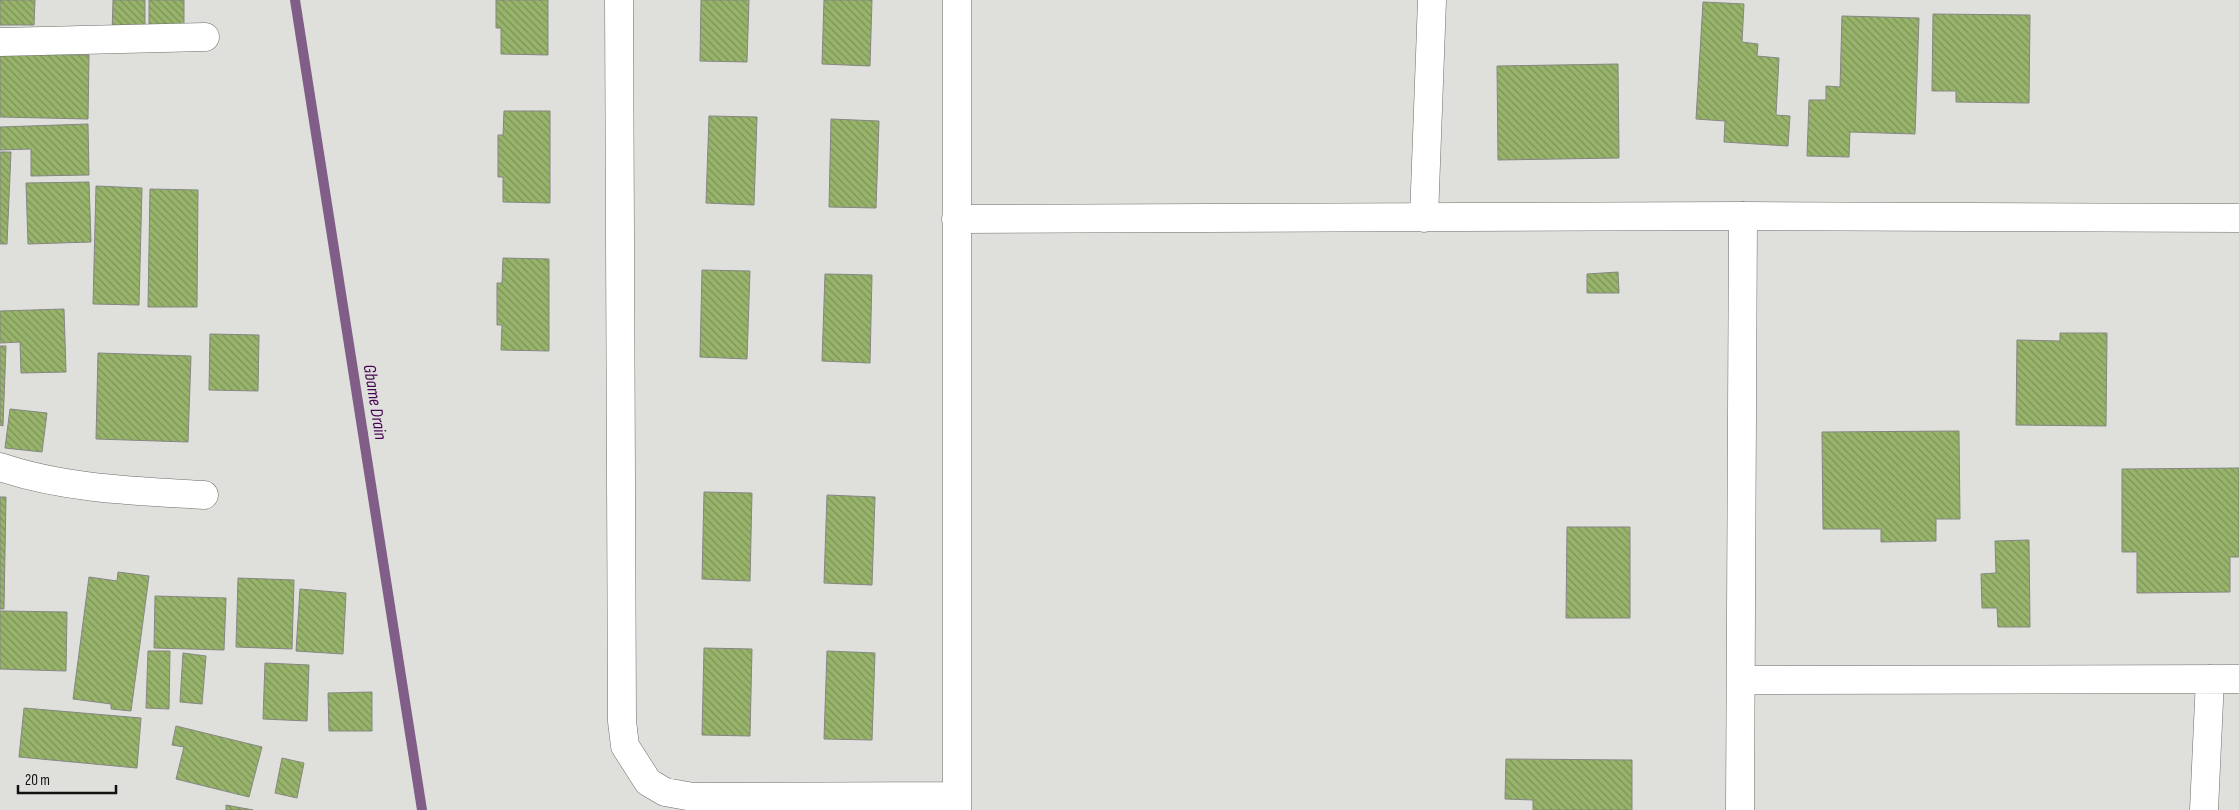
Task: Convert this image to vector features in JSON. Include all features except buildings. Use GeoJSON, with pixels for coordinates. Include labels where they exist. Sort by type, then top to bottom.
{"type":"FeatureCollection","features":[{"type":"Feature","properties":{"kind":"street"},"geometry":{"type":"LineString","coordinates":[[619,0],[622,721],[625,746],[648,782],[665,792],[693,797],[957,803],[957,0]]}},
{"type":"Feature","properties":{"kind":"street"},"geometry":{"type":"LineString","coordinates":[[1424,218],[1432,0]]}},
{"type":"Feature","properties":{"kind":"street"},"geometry":{"type":"LineString","coordinates":[[0,42],[206,37]]}},
{"type":"Feature","properties":{"kind":"street"},"geometry":{"type":"LineString","coordinates":[[956,219],[1743,216],[2239,218]]}},
{"type":"Feature","properties":{"kind":"street"},"geometry":{"type":"LineString","coordinates":[[1740,810],[1743,216]]}},
{"type":"Feature","properties":{"kind":"street"},"geometry":{"type":"LineString","coordinates":[[0,467],[20,474],[104,489],[204,495]]}},
{"type":"Feature","properties":{"kind":"street"},"geometry":{"type":"LineString","coordinates":[[1741,680],[2239,678]]}},
{"type":"Feature","properties":{"kind":"street"},"geometry":{"type":"LineString","coordinates":[[2204,810],[2210,679]]}},
{"type":"Feature","properties":{"kind":"waterway","name":"Gbame Drain"},"geometry":{"type":"LineString","coordinates":[[295,0],[422,810]]}}]}
